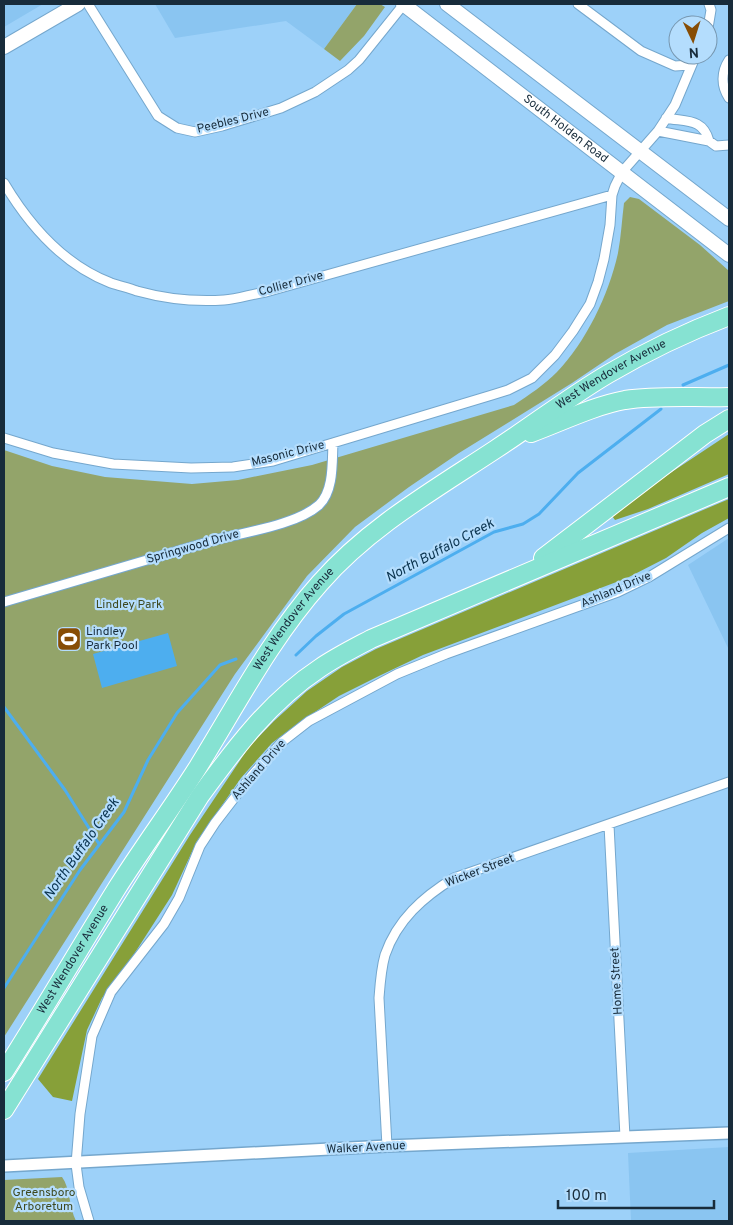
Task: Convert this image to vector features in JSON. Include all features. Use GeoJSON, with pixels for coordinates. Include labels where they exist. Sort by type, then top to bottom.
{"type":"FeatureCollection","features":[{"type":"Feature","properties":{"kind":"highway","name":"West Wendover Avenue"},"geometry":{"type":"LineString","coordinates":[[4,1072],[118,886],[197,769],[271,646],[298,608],[328,574],[396,514],[508,441],[572,396],[608,374],[685,333],[729,316]]}},
{"type":"Feature","properties":{"kind":"highway"},"geometry":{"type":"LineString","coordinates":[[508,441],[605,405],[624,401],[645,398],[729,397]]}},
{"type":"Feature","properties":{"kind":"highway"},"geometry":{"type":"LineString","coordinates":[[519,575],[580,531],[705,434],[729,419]]}},
{"type":"Feature","properties":{"kind":"highway","name":"West Wendover Avenue"},"geometry":{"type":"LineString","coordinates":[[4,1110],[200,796],[232,752],[256,724],[297,685],[320,668],[370,639],[729,487]]}},
{"type":"Feature","properties":{"kind":"main road"},"geometry":{"type":"LineString","coordinates":[[4,47],[78,4]]}},
{"type":"Feature","properties":{"kind":"main road","name":"South Holden Road"},"geometry":{"type":"LineString","coordinates":[[403,4],[729,255]]}},
{"type":"Feature","properties":{"kind":"main road"},"geometry":{"type":"LineString","coordinates":[[447,4],[729,219]]}},
{"type":"Feature","properties":{"kind":"street","name":"Peebles Drive"},"geometry":{"type":"LineString","coordinates":[[88,4],[158,116],[177,128],[195,132],[281,108],[315,92],[348,70],[359,60],[403,4]]}},
{"type":"Feature","properties":{"kind":"street"},"geometry":{"type":"LineString","coordinates":[[578,4],[641,51],[668,63]]}},
{"type":"Feature","properties":{"kind":"street"},"geometry":{"type":"LineString","coordinates":[[729,60],[723,74],[723,86],[729,98]]}},
{"type":"Feature","properties":{"kind":"street"},"geometry":{"type":"LineString","coordinates":[[673,65],[690,65]]}},
{"type":"Feature","properties":{"kind":"street","name":"Masonic Drive"},"geometry":{"type":"LineString","coordinates":[[4,438],[53,453],[113,464],[191,468],[232,467],[273,461],[508,390],[532,378],[555,355],[590,304],[604,259],[610,225],[612,195],[622,172],[658,131],[675,105],[690,65]]}},
{"type":"Feature","properties":{"kind":"street"},"geometry":{"type":"LineString","coordinates":[[666,118],[700,125],[706,132],[709,141]]}},
{"type":"Feature","properties":{"kind":"street"},"geometry":{"type":"LineString","coordinates":[[696,138],[700,125]]}},
{"type":"Feature","properties":{"kind":"street"},"geometry":{"type":"LineString","coordinates":[[658,131],[709,141],[716,146],[729,145]]}},
{"type":"Feature","properties":{"kind":"street","name":"Collier Drive"},"geometry":{"type":"LineString","coordinates":[[4,183],[35,227],[58,251],[82,268],[111,283],[156,296],[189,301],[226,300],[266,292],[612,195]]}},
{"type":"Feature","properties":{"kind":"street","name":"Springwood Drive"},"geometry":{"type":"LineString","coordinates":[[4,602],[305,514],[320,504],[329,489],[333,443]]}},
{"type":"Feature","properties":{"kind":"street","name":"Ashland Drive"},"geometry":{"type":"LineString","coordinates":[[89,1221],[79,1187],[76,1164],[80,1114],[92,1036],[111,992],[164,924],[179,898],[200,846],[252,775],[282,742],[309,721],[397,674],[446,654],[618,592],[655,573],[729,528]]}},
{"type":"Feature","properties":{"kind":"street","name":"Wicker Street"},"geometry":{"type":"LineString","coordinates":[[387,1146],[379,998],[385,955],[406,917],[420,902],[434,890],[454,878],[729,782]]}},
{"type":"Feature","properties":{"kind":"street","name":"Home Street"},"geometry":{"type":"LineString","coordinates":[[608,825],[625,1137]]}},
{"type":"Feature","properties":{"kind":"street","name":"Walker Avenue"},"geometry":{"type":"LineString","coordinates":[[4,1166],[76,1164],[387,1146],[729,1132]]}},
{"type":"Feature","properties":{"kind":"shaded area"},"geometry":{"type":"Polygon","coordinates":[[[4,4],[43,4],[4,27],[4,4]]]}},
{"type":"Feature","properties":{"kind":"shaded area"},"geometry":{"type":"Polygon","coordinates":[[[155,4],[357,4],[324,49],[286,21],[175,38],[155,4]]]}},
{"type":"Feature","properties":{"kind":"shaded area"},"geometry":{"type":"Polygon","coordinates":[[[729,538],[729,650],[688,565],[729,538]]]}},
{"type":"Feature","properties":{"kind":"shaded area"},"geometry":{"type":"Polygon","coordinates":[[[168,633],[177,666],[102,688],[93,654],[168,633]]]}},
{"type":"Feature","properties":{"kind":"shaded area"},"geometry":{"type":"Polygon","coordinates":[[[729,1147],[729,1221],[631,1221],[628,1153],[729,1147]]]}},
{"type":"Feature","properties":{"kind":"green space"},"geometry":{"type":"Polygon","coordinates":[[[357,4],[380,4],[385,7],[364,36],[340,61],[324,49],[357,4]]]}},
{"type":"Feature","properties":{"kind":"green space","name":"Lindley Park"},"geometry":{"type":"Polygon","coordinates":[[[630,197],[639,199],[700,245],[729,271],[729,301],[667,325],[615,354],[459,453],[355,527],[307,576],[235,674],[4,1037],[4,450],[52,466],[105,477],[192,484],[238,480],[312,465],[514,405],[542,386],[557,372],[578,347],[587,332],[609,285],[619,247],[624,203],[630,197]]]}},
{"type":"Feature","properties":{"kind":"green space"},"geometry":{"type":"Polygon","coordinates":[[[729,434],[729,474],[648,509],[615,520],[610,513],[729,434]]]}},
{"type":"Feature","properties":{"kind":"green space"},"geometry":{"type":"Polygon","coordinates":[[[729,499],[729,518],[702,533],[666,558],[627,578],[423,655],[339,696],[272,743],[241,778],[197,841],[172,895],[127,965],[102,998],[87,1030],[72,1101],[53,1097],[38,1079],[190,835],[249,747],[307,691],[342,667],[376,649],[729,499]]]}},
{"type":"Feature","properties":{"kind":"green space","name":"Greensboro Arboretum"},"geometry":{"type":"Polygon","coordinates":[[[62,1177],[67,1186],[76,1221],[4,1221],[4,1180],[62,1177]]]}},
{"type":"Feature","properties":{"kind":"waterway","name":"North Buffalo Creek"},"geometry":{"type":"LineString","coordinates":[[683,385],[729,365]]}},
{"type":"Feature","properties":{"kind":"waterway","name":"North Buffalo Creek"},"geometry":{"type":"LineString","coordinates":[[296,655],[344,614],[494,532],[523,524],[539,514],[578,473],[661,409]]}},
{"type":"Feature","properties":{"kind":"waterway","name":"North Buffalo Creek"},"geometry":{"type":"LineString","coordinates":[[4,988],[80,870],[124,812],[148,760],[177,713],[220,665],[236,659]]}},
{"type":"Feature","properties":{"kind":"waterway"},"geometry":{"type":"LineString","coordinates":[[4,707],[65,790],[99,844]]}},
{"type":"Feature","properties":{"kind":"place","name":"Lindley Park Pool"},"geometry":{"type":"Point","coordinates":[69,639]}}]}
